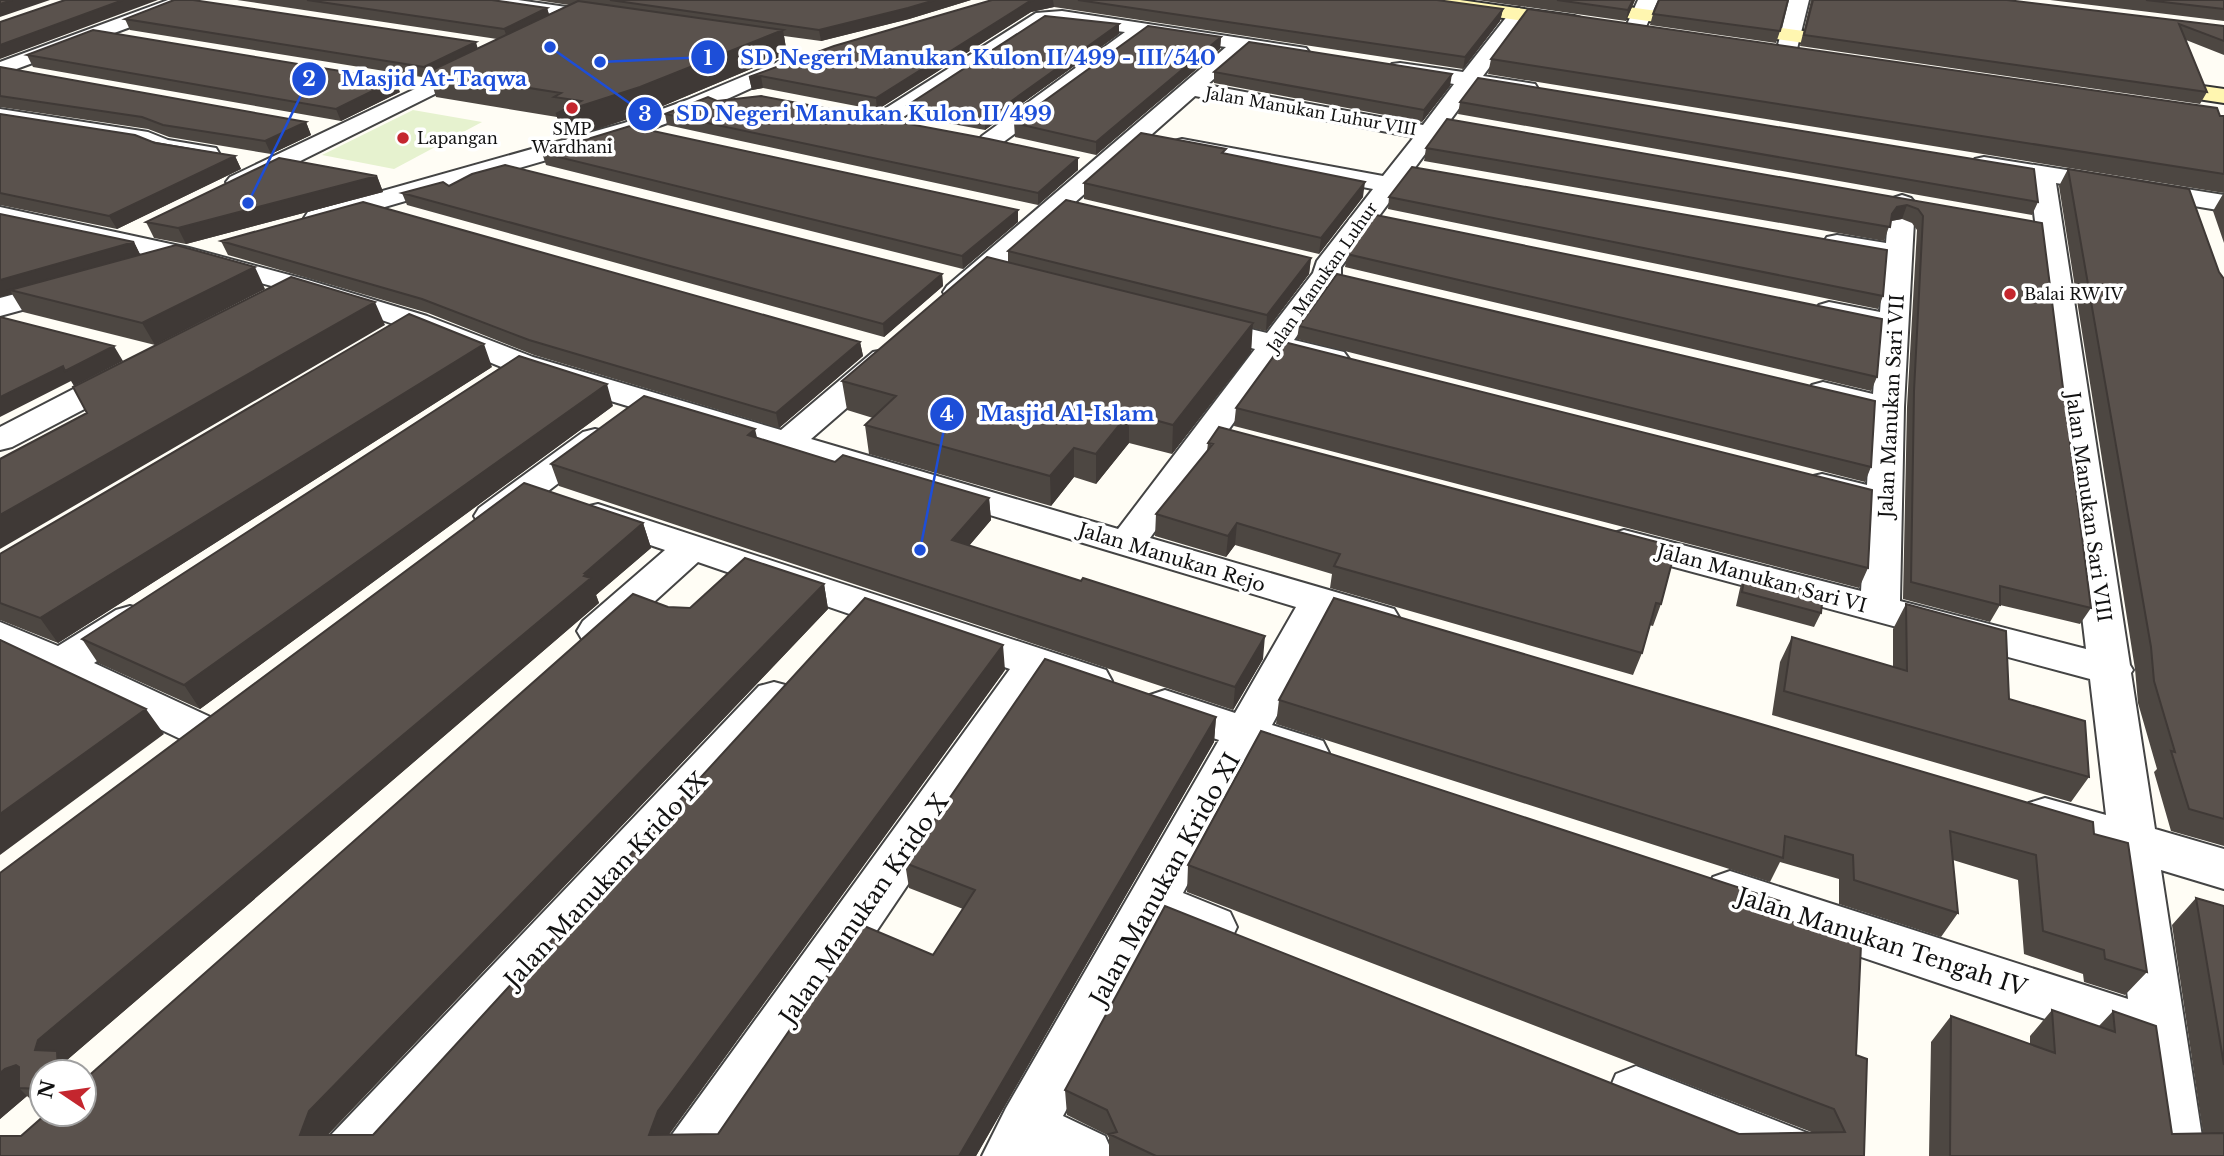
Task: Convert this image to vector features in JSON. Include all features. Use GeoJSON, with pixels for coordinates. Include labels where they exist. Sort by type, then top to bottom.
{"type":"FeatureCollection","features":[{"type":"Feature","properties":{"kind":"street"},"geometry":{"type":"LineString","coordinates":[[479,0],[634,23]]}},
{"type":"Feature","properties":{"kind":"street"},"geometry":{"type":"LineString","coordinates":[[1424,0],[1641,15],[1788,44],[1854,63]]}},
{"type":"Feature","properties":{"kind":"street"},"geometry":{"type":"LineString","coordinates":[[1788,44],[1799,0]]}},
{"type":"Feature","properties":{"kind":"street"},"geometry":{"type":"LineString","coordinates":[[0,70],[187,1]]}},
{"type":"Feature","properties":{"kind":"street","name":"Jalan Manukan Luhur"},"geometry":{"type":"LineString","coordinates":[[1127,543],[1226,438],[1275,345],[1327,271],[1378,218],[1435,127],[1526,7]]}},
{"type":"Feature","properties":{"kind":"street"},"geometry":{"type":"LineString","coordinates":[[544,32],[580,15]]}},
{"type":"Feature","properties":{"kind":"street"},"geometry":{"type":"LineString","coordinates":[[883,120],[1039,18],[1048,16],[1323,56]]}},
{"type":"Feature","properties":{"kind":"street"},"geometry":{"type":"LineString","coordinates":[[990,141],[1143,29]]}},
{"type":"Feature","properties":{"kind":"street"},"geometry":{"type":"LineString","coordinates":[[97,33],[136,40]]}},
{"type":"Feature","properties":{"kind":"street"},"geometry":{"type":"LineString","coordinates":[[940,308],[987,277],[1052,210],[1089,164],[1135,137],[1243,43]]}},
{"type":"Feature","properties":{"kind":"street"},"geometry":{"type":"LineString","coordinates":[[290,226],[509,166],[632,128],[695,105],[811,52],[782,44]]}},
{"type":"Feature","properties":{"kind":"street"},"geometry":{"type":"LineString","coordinates":[[1788,44],[1871,47]]}},
{"type":"Feature","properties":{"kind":"street"},"geometry":{"type":"LineString","coordinates":[[224,186],[274,165],[430,88],[492,49]]}},
{"type":"Feature","properties":{"kind":"street"},"geometry":{"type":"LineString","coordinates":[[1377,65],[1552,93]]}},
{"type":"Feature","properties":{"kind":"street"},"geometry":{"type":"LineString","coordinates":[[0,70],[40,77]]}},
{"type":"Feature","properties":{"kind":"street"},"geometry":{"type":"LineString","coordinates":[[388,82],[430,88]]}},
{"type":"Feature","properties":{"kind":"street"},"geometry":{"type":"LineString","coordinates":[[2129,83],[2224,96]]}},
{"type":"Feature","properties":{"kind":"street","name":"Jalan Manukan Luhur VIII"},"geometry":{"type":"LineString","coordinates":[[1191,89],[1435,127],[1471,127]]}},
{"type":"Feature","properties":{"kind":"street"},"geometry":{"type":"LineString","coordinates":[[695,105],[763,98]]}},
{"type":"Feature","properties":{"kind":"street"},"geometry":{"type":"LineString","coordinates":[[2142,105],[2224,117]]}},
{"type":"Feature","properties":{"kind":"street"},"geometry":{"type":"LineString","coordinates":[[857,115],[910,125]]}},
{"type":"Feature","properties":{"kind":"street"},"geometry":{"type":"LineString","coordinates":[[0,116],[148,139],[162,146],[274,165]]}},
{"type":"Feature","properties":{"kind":"street"},"geometry":{"type":"LineString","coordinates":[[304,124],[343,131]]}},
{"type":"Feature","properties":{"kind":"street"},"geometry":{"type":"LineString","coordinates":[[632,128],[669,136]]}},
{"type":"Feature","properties":{"kind":"street"},"geometry":{"type":"LineString","coordinates":[[0,136],[72,151]]}},
{"type":"Feature","properties":{"kind":"street"},"geometry":{"type":"LineString","coordinates":[[964,136],[1015,146]]}},
{"type":"Feature","properties":{"kind":"street"},"geometry":{"type":"LineString","coordinates":[[1135,137],[1405,174]]}},
{"type":"Feature","properties":{"kind":"street"},"geometry":{"type":"LineString","coordinates":[[1960,160],[2224,203]]}},
{"type":"Feature","properties":{"kind":"street"},"geometry":{"type":"LineString","coordinates":[[509,166],[549,176]]}},
{"type":"Feature","properties":{"kind":"street","name":"Jalan Manukan Sari VIII"},"geometry":{"type":"LineString","coordinates":[[2042,173],[2037,227],[2112,670],[2176,1156]]}},
{"type":"Feature","properties":{"kind":"street"},"geometry":{"type":"LineString","coordinates":[[2192,198],[2201,224]]}},
{"type":"Feature","properties":{"kind":"street","name":"Jalan Manukan Sari VII"},"geometry":{"type":"LineString","coordinates":[[1880,610],[1888,407],[1902,203]]}},
{"type":"Feature","properties":{"kind":"street"},"geometry":{"type":"LineString","coordinates":[[365,204],[418,219]]}},
{"type":"Feature","properties":{"kind":"street"},"geometry":{"type":"LineString","coordinates":[[1015,211],[1087,209]]}},
{"type":"Feature","properties":{"kind":"street","name":"Jalan Manukan Rejo"},"geometry":{"type":"LineString","coordinates":[[0,215],[122,240],[298,286],[416,322],[508,373],[644,402],[1413,629]]}},
{"type":"Feature","properties":{"kind":"street"},"geometry":{"type":"LineString","coordinates":[[122,240],[147,228]]}},
{"type":"Feature","properties":{"kind":"street"},"geometry":{"type":"LineString","coordinates":[[1818,240],[1899,254]]}},
{"type":"Feature","properties":{"kind":"street"},"geometry":{"type":"LineString","coordinates":[[135,270],[239,241]]}},
{"type":"Feature","properties":{"kind":"street"},"geometry":{"type":"LineString","coordinates":[[942,275],[987,277]]}},
{"type":"Feature","properties":{"kind":"street"},"geometry":{"type":"LineString","coordinates":[[0,307],[94,281]]}},
{"type":"Feature","properties":{"kind":"street"},"geometry":{"type":"LineString","coordinates":[[263,304],[298,286]]}},
{"type":"Feature","properties":{"kind":"street"},"geometry":{"type":"LineString","coordinates":[[1800,305],[1895,324]]}},
{"type":"Feature","properties":{"kind":"street"},"geometry":{"type":"LineString","coordinates":[[0,318],[40,328]]}},
{"type":"Feature","properties":{"kind":"street"},"geometry":{"type":"LineString","coordinates":[[1169,318],[1368,369]]}},
{"type":"Feature","properties":{"kind":"street"},"geometry":{"type":"LineString","coordinates":[[384,341],[416,322]]}},
{"type":"Feature","properties":{"kind":"street"},"geometry":{"type":"LineString","coordinates":[[786,443],[886,347]]}},
{"type":"Feature","properties":{"kind":"street"},"geometry":{"type":"LineString","coordinates":[[0,440],[137,356]]}},
{"type":"Feature","properties":{"kind":"street"},"geometry":{"type":"LineString","coordinates":[[1794,385],[1888,407]]}},
{"type":"Feature","properties":{"kind":"street"},"geometry":{"type":"LineString","coordinates":[[460,540],[644,402]]}},
{"type":"Feature","properties":{"kind":"street"},"geometry":{"type":"LineString","coordinates":[[1793,477],[1886,501]]}},
{"type":"Feature","properties":{"kind":"street"},"geometry":{"type":"LineString","coordinates":[[526,490],[1352,768]]}},
{"type":"Feature","properties":{"kind":"street","name":"Jalan Manukan Sari VI"},"geometry":{"type":"LineString","coordinates":[[1588,533],[2112,670]]}},
{"type":"Feature","properties":{"kind":"street"},"geometry":{"type":"LineString","coordinates":[[568,656],[692,547]]}},
{"type":"Feature","properties":{"kind":"street","name":"Jalan Manukan Krido XI"},"geometry":{"type":"LineString","coordinates":[[1018,1142],[1320,601]]}},
{"type":"Feature","properties":{"kind":"street"},"geometry":{"type":"LineString","coordinates":[[61,664],[155,603]]}},
{"type":"Feature","properties":{"kind":"street","name":"Jalan Manukan Krido IX"},"geometry":{"type":"LineString","coordinates":[[350,1156],[861,603]]}},
{"type":"Feature","properties":{"kind":"street"},"geometry":{"type":"LineString","coordinates":[[0,636],[61,664],[188,744],[238,707]]}},
{"type":"Feature","properties":{"kind":"street","name":"Jalan Manukan Krido X"},"geometry":{"type":"LineString","coordinates":[[691,1156],[1036,663]]}},
{"type":"Feature","properties":{"kind":"street"},"geometry":{"type":"LineString","coordinates":[[2013,807],[2224,869]]}},
{"type":"Feature","properties":{"kind":"street","name":"Jalan Manukan Tengah IV"},"geometry":{"type":"LineString","coordinates":[[1683,877],[2159,1033]]}},
{"type":"Feature","properties":{"kind":"street"},"geometry":{"type":"LineString","coordinates":[[1152,903],[1255,944]]}},
{"type":"Feature","properties":{"kind":"street"},"geometry":{"type":"LineString","coordinates":[[1590,1075],[1796,1156]]}},
{"type":"Feature","properties":{"kind":"street"},"geometry":{"type":"LineString","coordinates":[[1018,1142],[1085,1156]]}},
{"type":"Feature","properties":{"kind":"green space","name":"Lapangan"},"geometry":{"type":"Polygon","coordinates":[[[413,110],[482,122],[394,169],[322,155],[413,110]]]}},
{"type":"Feature","properties":{"kind":"building"},"geometry":{"type":"Polygon","coordinates":[[[65,0],[123,0],[0,45],[0,22],[65,0]]]}},
{"type":"Feature","properties":{"kind":"building"},"geometry":{"type":"Polygon","coordinates":[[[174,0],[193,0],[476,42],[424,67],[125,19],[174,0]]]}},
{"type":"Feature","properties":{"kind":"building"},"geometry":{"type":"Polygon","coordinates":[[[307,0],[492,0],[547,8],[504,29],[307,0]]]}},
{"type":"Feature","properties":{"kind":"building"},"geometry":{"type":"Polygon","coordinates":[[[610,0],[935,0],[819,30],[610,0]]]}},
{"type":"Feature","properties":{"kind":"building"},"geometry":{"type":"Polygon","coordinates":[[[992,0],[1034,0],[876,98],[761,76],[749,77],[834,46],[992,0]]]}},
{"type":"Feature","properties":{"kind":"building"},"geometry":{"type":"Polygon","coordinates":[[[1078,0],[1437,0],[1503,9],[1465,57],[1078,0]]]}},
{"type":"Feature","properties":{"kind":"building"},"geometry":{"type":"Polygon","coordinates":[[[1557,0],[1633,0],[1628,10],[1557,0]]]}},
{"type":"Feature","properties":{"kind":"building"},"geometry":{"type":"Polygon","coordinates":[[[1659,0],[1788,0],[1780,31],[1653,14],[1659,0]]]}},
{"type":"Feature","properties":{"kind":"building"},"geometry":{"type":"Polygon","coordinates":[[[1813,0],[2007,0],[2224,26],[2224,41],[2179,24],[2207,92],[1804,35],[1813,0]]]}},
{"type":"Feature","properties":{"kind":"building"},"geometry":{"type":"Polygon","coordinates":[[[2146,0],[2224,0],[2224,9],[2146,0]]]}},
{"type":"Feature","properties":{"kind":"building"},"geometry":{"type":"Polygon","coordinates":[[[578,1],[783,30],[640,87],[556,114],[581,101],[554,97],[561,93],[428,72],[578,1]]]}},
{"type":"Feature","properties":{"kind":"building"},"geometry":{"type":"Polygon","coordinates":[[[1528,9],[2217,108],[2220,116],[2224,116],[2224,174],[1491,59],[1528,9]]]}},
{"type":"Feature","properties":{"kind":"building"},"geometry":{"type":"Polygon","coordinates":[[[1045,16],[1119,24],[985,120],[908,105],[1045,16]]]}},
{"type":"Feature","properties":{"kind":"building"},"geometry":{"type":"Polygon","coordinates":[[[1148,26],[1221,37],[1096,142],[1014,123],[1148,26]]]}},
{"type":"Feature","properties":{"kind":"building"},"geometry":{"type":"Polygon","coordinates":[[[93,30],[395,80],[336,109],[27,55],[93,30]]]}},
{"type":"Feature","properties":{"kind":"building"},"geometry":{"type":"Polygon","coordinates":[[[1249,42],[1452,74],[1424,110],[1214,72],[1249,42]]]}},
{"type":"Feature","properties":{"kind":"building"},"geometry":{"type":"Polygon","coordinates":[[[0,67],[306,122],[265,141],[163,125],[142,117],[0,96],[0,67]]]}},
{"type":"Feature","properties":{"kind":"building"},"geometry":{"type":"Polygon","coordinates":[[[1478,78],[2034,169],[2038,202],[1460,102],[1478,78]]]}},
{"type":"Feature","properties":{"kind":"building"},"geometry":{"type":"Polygon","coordinates":[[[761,96],[1078,158],[1038,193],[665,114],[708,97],[717,101],[761,96]]]}},
{"type":"Feature","properties":{"kind":"building"},"geometry":{"type":"Polygon","coordinates":[[[0,114],[135,135],[155,143],[235,156],[109,216],[0,193],[0,114]]]}},
{"type":"Feature","properties":{"kind":"building"},"geometry":{"type":"Polygon","coordinates":[[[1447,119],[2042,223],[2091,608],[2000,586],[2000,605],[1911,582],[1914,391],[1923,216],[1918,209],[1907,205],[1897,207],[1892,214],[1890,227],[1426,148],[1447,119]]]}},
{"type":"Feature","properties":{"kind":"building"},"geometry":{"type":"Polygon","coordinates":[[[630,126],[1018,210],[962,256],[542,153],[630,126]]]}},
{"type":"Feature","properties":{"kind":"building"},"geometry":{"type":"Polygon","coordinates":[[[1141,133],[1226,149],[1222,153],[1365,182],[1321,238],[1084,183],[1141,133]]]}},
{"type":"Feature","properties":{"kind":"building"},"geometry":{"type":"Polygon","coordinates":[[[279,158],[377,176],[178,228],[146,222],[279,158]]]}},
{"type":"Feature","properties":{"kind":"building"},"geometry":{"type":"Polygon","coordinates":[[[505,165],[942,274],[883,324],[402,193],[443,182],[449,186],[472,174],[505,165]]]}},
{"type":"Feature","properties":{"kind":"building"},"geometry":{"type":"Polygon","coordinates":[[[1412,167],[1887,250],[1883,296],[1389,197],[1412,167]]]}},
{"type":"Feature","properties":{"kind":"building"},"geometry":{"type":"Polygon","coordinates":[[[2068,169],[2189,189],[2219,272],[2224,279],[2224,819],[2189,809],[2154,681],[2151,647],[2068,169]]]}},
{"type":"Feature","properties":{"kind":"building"},"geometry":{"type":"Polygon","coordinates":[[[1066,200],[1311,258],[1267,315],[1008,251],[1066,200]]]}},
{"type":"Feature","properties":{"kind":"building"},"geometry":{"type":"Polygon","coordinates":[[[363,202],[860,342],[776,413],[529,340],[422,299],[221,241],[363,202]]]}},
{"type":"Feature","properties":{"kind":"building"},"geometry":{"type":"Polygon","coordinates":[[[0,214],[134,242],[0,280],[0,214]]]}},
{"type":"Feature","properties":{"kind":"building"},"geometry":{"type":"Polygon","coordinates":[[[1376,215],[1882,319],[1877,377],[1347,254],[1376,215]]]}},
{"type":"Feature","properties":{"kind":"building"},"geometry":{"type":"Polygon","coordinates":[[[176,245],[255,267],[142,323],[10,290],[176,245]]]}},
{"type":"Feature","properties":{"kind":"building"},"geometry":{"type":"Polygon","coordinates":[[[987,257],[1253,323],[1173,425],[1129,413],[1096,454],[1074,448],[1050,476],[865,425],[896,396],[842,381],[987,257]]]}},
{"type":"Feature","properties":{"kind":"building"},"geometry":{"type":"Polygon","coordinates":[[[1337,274],[1875,401],[1871,467],[1299,326],[1337,274]]]}},
{"type":"Feature","properties":{"kind":"building"},"geometry":{"type":"Polygon","coordinates":[[[291,277],[375,302],[0,515],[0,459],[87,413],[73,387],[291,277]]]}},
{"type":"Feature","properties":{"kind":"building"},"geometry":{"type":"Polygon","coordinates":[[[409,314],[484,344],[40,618],[0,603],[0,554],[409,314]]]}},
{"type":"Feature","properties":{"kind":"building"},"geometry":{"type":"Polygon","coordinates":[[[0,317],[114,346],[65,371],[63,366],[0,397],[0,317]]]}},
{"type":"Feature","properties":{"kind":"building"},"geometry":{"type":"Polygon","coordinates":[[[1284,342],[1872,490],[1868,568],[1236,408],[1284,342]]]}},
{"type":"Feature","properties":{"kind":"building"},"geometry":{"type":"Polygon","coordinates":[[[519,356],[607,384],[184,685],[82,639],[519,356]]]}},
{"type":"Feature","properties":{"kind":"building"},"geometry":{"type":"Polygon","coordinates":[[[644,396],[755,429],[748,435],[835,462],[843,455],[989,498],[952,540],[1265,636],[1235,687],[551,464],[644,396]]]}},
{"type":"Feature","properties":{"kind":"building"},"geometry":{"type":"Polygon","coordinates":[[[1219,427],[1676,547],[1661,604],[1656,603],[1642,653],[1334,566],[1340,554],[1237,523],[1228,536],[1156,514],[1213,444],[1208,443],[1219,427]]]}},
{"type":"Feature","properties":{"kind":"building"},"geometry":{"type":"Polygon","coordinates":[[[524,483],[643,523],[585,573],[584,576],[591,578],[38,1040],[35,1050],[57,1051],[57,1058],[28,1058],[28,1088],[19,1088],[19,1067],[16,1065],[0,1073],[0,873],[524,483]]]}},
{"type":"Feature","properties":{"kind":"building"},"geometry":{"type":"Polygon","coordinates":[[[745,558],[824,584],[309,1111],[300,1135],[373,1135],[865,598],[1003,645],[658,1111],[649,1135],[718,1134],[862,925],[933,955],[975,890],[905,863],[1045,659],[1216,717],[959,1156],[0,1156],[0,1136],[21,1136],[30,1128],[98,1128],[98,1068],[633,594],[668,607],[690,608],[745,558]]]}},
{"type":"Feature","properties":{"kind":"building"},"geometry":{"type":"Polygon","coordinates":[[[1745,574],[1823,595],[1821,613],[1742,592],[1745,574]]]}},
{"type":"Feature","properties":{"kind":"building"},"geometry":{"type":"Polygon","coordinates":[[[1334,598],[2093,822],[2094,834],[2128,843],[2147,972],[2105,959],[2104,950],[2043,931],[2036,855],[1950,831],[1958,913],[1854,880],[1853,855],[1785,836],[1783,858],[1279,700],[1334,598]]]}},
{"type":"Feature","properties":{"kind":"building"},"geometry":{"type":"Polygon","coordinates":[[[1906,604],[2006,631],[2009,699],[2085,721],[2089,777],[1784,691],[1792,637],[1907,671],[1906,604]]]}},
{"type":"Feature","properties":{"kind":"building"},"geometry":{"type":"Polygon","coordinates":[[[0,640],[146,709],[0,814],[0,640]]]}},
{"type":"Feature","properties":{"kind":"building"},"geometry":{"type":"Polygon","coordinates":[[[1261,731],[1780,901],[1778,917],[1861,945],[1856,1055],[1867,1059],[1864,1156],[1156,1156],[1109,1134],[1117,1132],[1107,1110],[1065,1090],[1165,906],[1739,1134],[1845,1132],[1834,1109],[1188,865],[1261,731]]]}},
{"type":"Feature","properties":{"kind":"building"},"geometry":{"type":"Polygon","coordinates":[[[2196,898],[2224,906],[2224,1065],[2196,898]]]}},
{"type":"Feature","properties":{"kind":"building"},"geometry":{"type":"Polygon","coordinates":[[[2052,1010],[2115,1032],[2113,1011],[2156,1026],[2172,1134],[2224,1133],[2224,1156],[1950,1156],[1951,1016],[2055,1053],[2052,1010]]]}},
{"type":"Feature","properties":{"kind":"place","name":"SD Negeri Manukan Kulon II/499"},"geometry":{"type":"Point","coordinates":[550,47]}},
{"type":"Feature","properties":{"kind":"place","name":"SD Negeri Manukan Kulon II/499 - III/540"},"geometry":{"type":"Point","coordinates":[600,62]}},
{"type":"Feature","properties":{"kind":"place","name":"SMP Wardhani"},"geometry":{"type":"Point","coordinates":[572,108]}},
{"type":"Feature","properties":{"kind":"place","name":"Lapangan"},"geometry":{"type":"Point","coordinates":[403,138]}},
{"type":"Feature","properties":{"kind":"place","name":"Masjid At-Taqwa"},"geometry":{"type":"Point","coordinates":[248,203]}},
{"type":"Feature","properties":{"kind":"place","name":"Balai RW IV"},"geometry":{"type":"Point","coordinates":[2010,294]}},
{"type":"Feature","properties":{"kind":"place","name":"Masjid Al-Islam"},"geometry":{"type":"Point","coordinates":[920,550]}}]}
